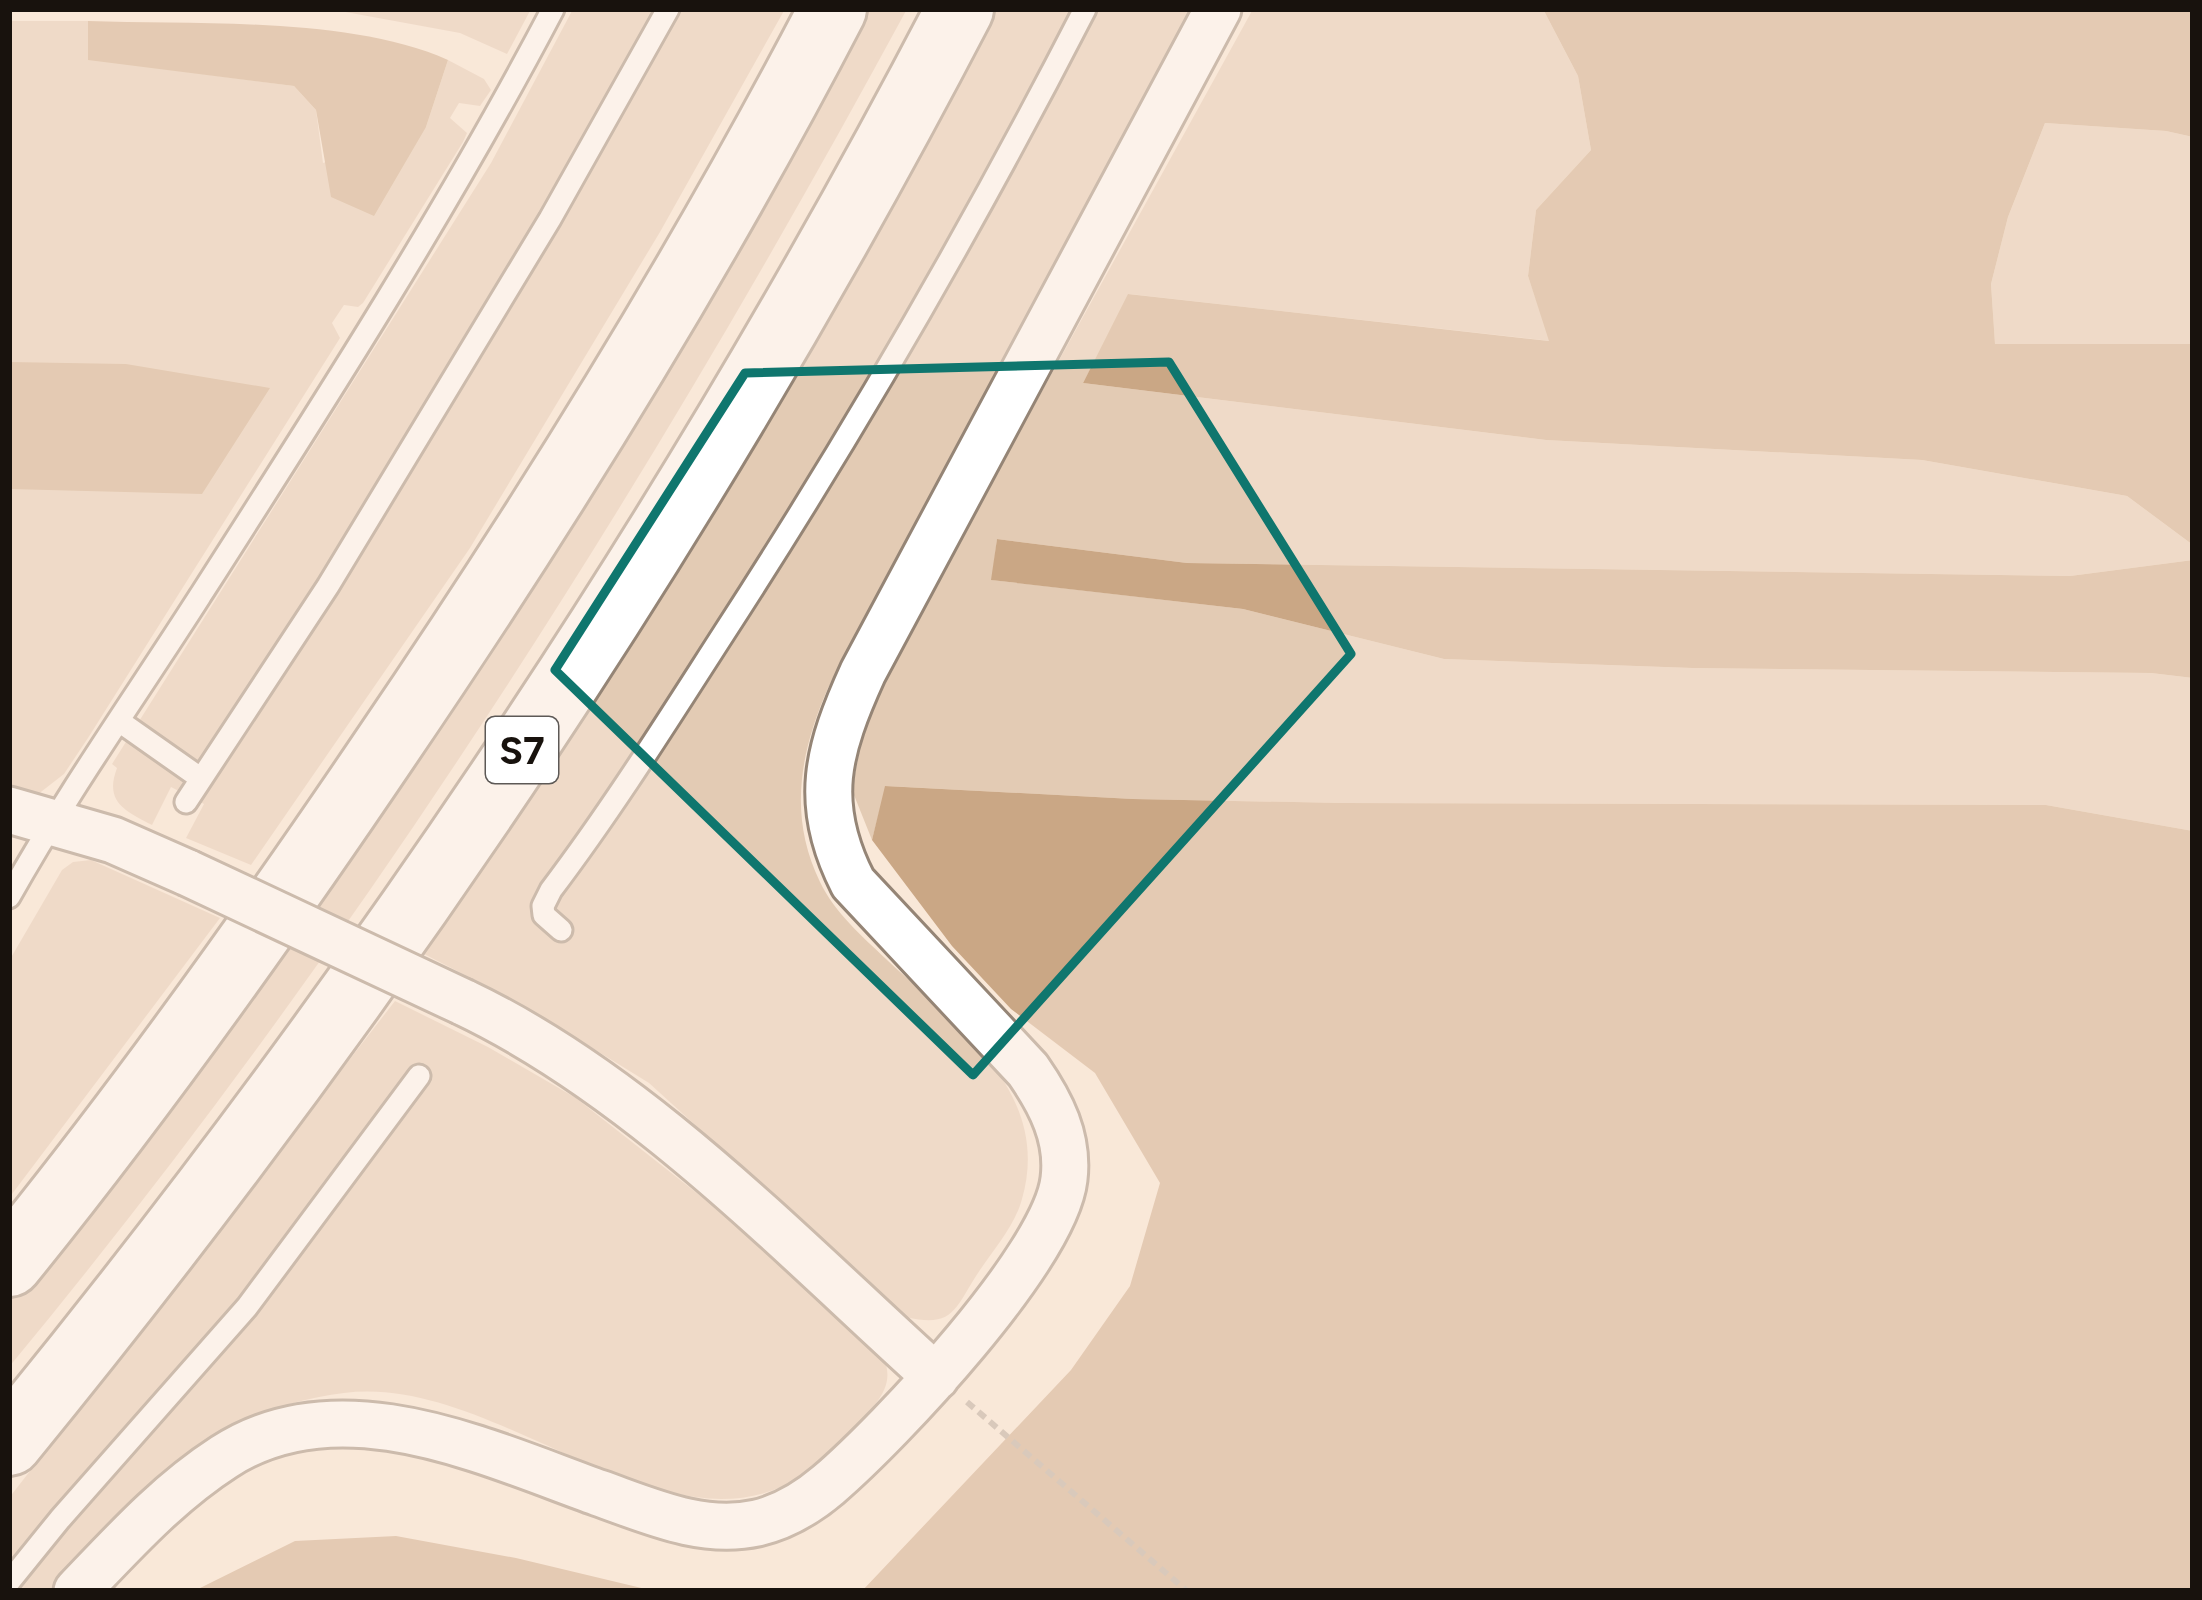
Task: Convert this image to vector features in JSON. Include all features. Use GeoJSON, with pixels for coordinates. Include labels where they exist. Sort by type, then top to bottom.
{"type":"FeatureCollection","features":[{"type":"Feature","properties":{"kind":"highway"},"geometry":{"type":"LineString","coordinates":[[9,1263],[289,891],[456,646],[650,334],[833,9]]}},
{"type":"Feature","properties":{"kind":"highway","name":"S7"},"geometry":{"type":"LineString","coordinates":[[9,1442],[282,1093],[514,762],[740,403],[866,185],[960,9]]}},
{"type":"Feature","properties":{"kind":"street"},"geometry":{"type":"LineString","coordinates":[[76,1591],[182,1487],[229,1454],[279,1434],[366,1424],[411,1430],[492,1455],[675,1520],[725,1528],[789,1512],[827,1486],[936,1377],[1033,1253],[1056,1212],[1064,1178],[1063,1143],[1052,1104],[1028,1070],[853,883],[838,854],[829,816],[827,773],[837,729],[863,672],[1218,9]]}},
{"type":"Feature","properties":{"kind":"street"},"geometry":{"type":"LineString","coordinates":[[30,816],[113,840],[507,1023],[609,1089],[936,1377]]}},
{"type":"Feature","properties":{"kind":"lane"},"geometry":{"type":"LineString","coordinates":[[9,897],[30,816],[119,721],[478,151],[553,9]]}},
{"type":"Feature","properties":{"kind":"lane"},"geometry":{"type":"LineString","coordinates":[[186,802],[365,525],[550,219],[668,9]]}},
{"type":"Feature","properties":{"kind":"lane"},"geometry":{"type":"LineString","coordinates":[[561,930],[544,914],[550,890],[666,723],[814,491],[922,312],[1085,9]]}},
{"type":"Feature","properties":{"kind":"lane"},"geometry":{"type":"LineString","coordinates":[[119,721],[200,778]]}},
{"type":"Feature","properties":{"kind":"lane"},"geometry":{"type":"LineString","coordinates":[[9,1582],[247,1307],[419,1076]]}},
{"type":"Feature","properties":{"kind":"path"},"geometry":{"type":"LineString","coordinates":[[936,1377],[1187,1591]]}},
{"type":"Feature","properties":{"kind":"highlighted area"},"geometry":{"type":"Polygon","coordinates":[[[1169,362],[1351,654],[973,1075],[555,670],[745,373],[1169,362]]]}},
{"type":"Feature","properties":{"kind":"shaded area"},"geometry":{"type":"Polygon","coordinates":[[[329,9],[531,9],[507,54],[460,33],[329,9]]]}},
{"type":"Feature","properties":{"kind":"shaded area"},"geometry":{"type":"Polygon","coordinates":[[[573,9],[785,9],[660,232],[470,548],[251,865],[186,838],[204,804],[171,787],[152,825],[142,820],[115,797],[117,768],[112,764],[491,163],[573,9]]]}},
{"type":"Feature","properties":{"kind":"shaded area"},"geometry":{"type":"Polygon","coordinates":[[[861,9],[907,9],[706,364],[601,538],[377,879],[259,1045],[9,1367],[9,1300],[116,1165],[861,9]]]}},
{"type":"Feature","properties":{"kind":"shaded area"},"geometry":{"type":"Polygon","coordinates":[[[996,9],[1200,9],[828,688],[810,736],[801,808],[810,857],[826,893],[859,933],[991,1063],[1011,1093],[1023,1125],[1028,1161],[1015,1218],[952,1312],[922,1320],[906,1317],[649,1083],[516,1001],[424,954],[656,602],[896,195],[996,9]]]}},
{"type":"Feature","properties":{"kind":"shaded area"},"geometry":{"type":"Polygon","coordinates":[[[1253,9],[1543,9],[1578,76],[1591,150],[1536,210],[1528,276],[1550,341],[1129,294],[1083,383],[1546,440],[1922,460],[2127,496],[2193,545],[2193,560],[2070,576],[1187,563],[997,539],[992,580],[1243,609],[1444,659],[1692,668],[2151,673],[2193,678],[2193,831],[2046,805],[1342,803],[1133,799],[886,786],[872,840],[852,790],[865,722],[935,585],[1253,9]]]}},
{"type":"Feature","properties":{"kind":"shaded area"},"geometry":{"type":"Polygon","coordinates":[[[1543,9],[2193,9],[2193,137],[2045,123],[2008,217],[1991,284],[1995,344],[2193,344],[2193,545],[2127,496],[1922,460],[1546,440],[1083,383],[1128,294],[1549,341],[1528,276],[1536,210],[1591,150],[1578,76],[1543,9]]]}},
{"type":"Feature","properties":{"kind":"shaded area"},"geometry":{"type":"Polygon","coordinates":[[[9,21],[88,21],[88,59],[294,86],[316,110],[323,163],[426,127],[448,60],[484,79],[491,90],[480,106],[459,103],[450,118],[467,133],[463,142],[363,303],[344,305],[332,323],[340,338],[88,738],[64,774],[37,795],[9,793],[9,21]]]}},
{"type":"Feature","properties":{"kind":"shaded area"},"geometry":{"type":"Polygon","coordinates":[[[88,21],[319,29],[409,46],[448,60],[426,127],[374,216],[331,197],[316,110],[294,86],[88,60],[88,21]]]}},
{"type":"Feature","properties":{"kind":"shaded area"},"geometry":{"type":"Polygon","coordinates":[[[2045,123],[2193,137],[2193,344],[1995,345],[1991,284],[2008,217],[2045,123]]]}},
{"type":"Feature","properties":{"kind":"shaded area"},"geometry":{"type":"Polygon","coordinates":[[[9,362],[126,364],[270,388],[202,494],[9,489],[9,362]]]}},
{"type":"Feature","properties":{"kind":"shaded area"},"geometry":{"type":"Polygon","coordinates":[[[997,539],[1187,563],[2070,576],[2193,560],[2193,678],[2151,673],[1692,668],[1444,659],[1243,609],[991,580],[997,539]]]}},
{"type":"Feature","properties":{"kind":"shaded area"},"geometry":{"type":"Polygon","coordinates":[[[885,786],[1133,799],[1342,803],[2046,805],[2193,831],[2193,1591],[862,1591],[1071,1370],[1130,1286],[1160,1183],[1095,1073],[1011,1009],[952,946],[872,840],[885,786]]]}},
{"type":"Feature","properties":{"kind":"shaded area"},"geometry":{"type":"Polygon","coordinates":[[[91,860],[220,918],[9,1198],[9,961],[62,870],[73,862],[91,860]]]}},
{"type":"Feature","properties":{"kind":"shaded area"},"geometry":{"type":"Polygon","coordinates":[[[395,1001],[576,1098],[712,1205],[879,1350],[887,1372],[884,1391],[802,1476],[749,1497],[694,1497],[637,1483],[461,1410],[402,1394],[344,1393],[294,1403],[251,1418],[178,1462],[146,1489],[51,1591],[9,1591],[9,1498],[395,1001]]]}},
{"type":"Feature","properties":{"kind":"shaded area"},"geometry":{"type":"Polygon","coordinates":[[[396,1536],[654,1591],[194,1591],[295,1541],[396,1536]]]}}]}
